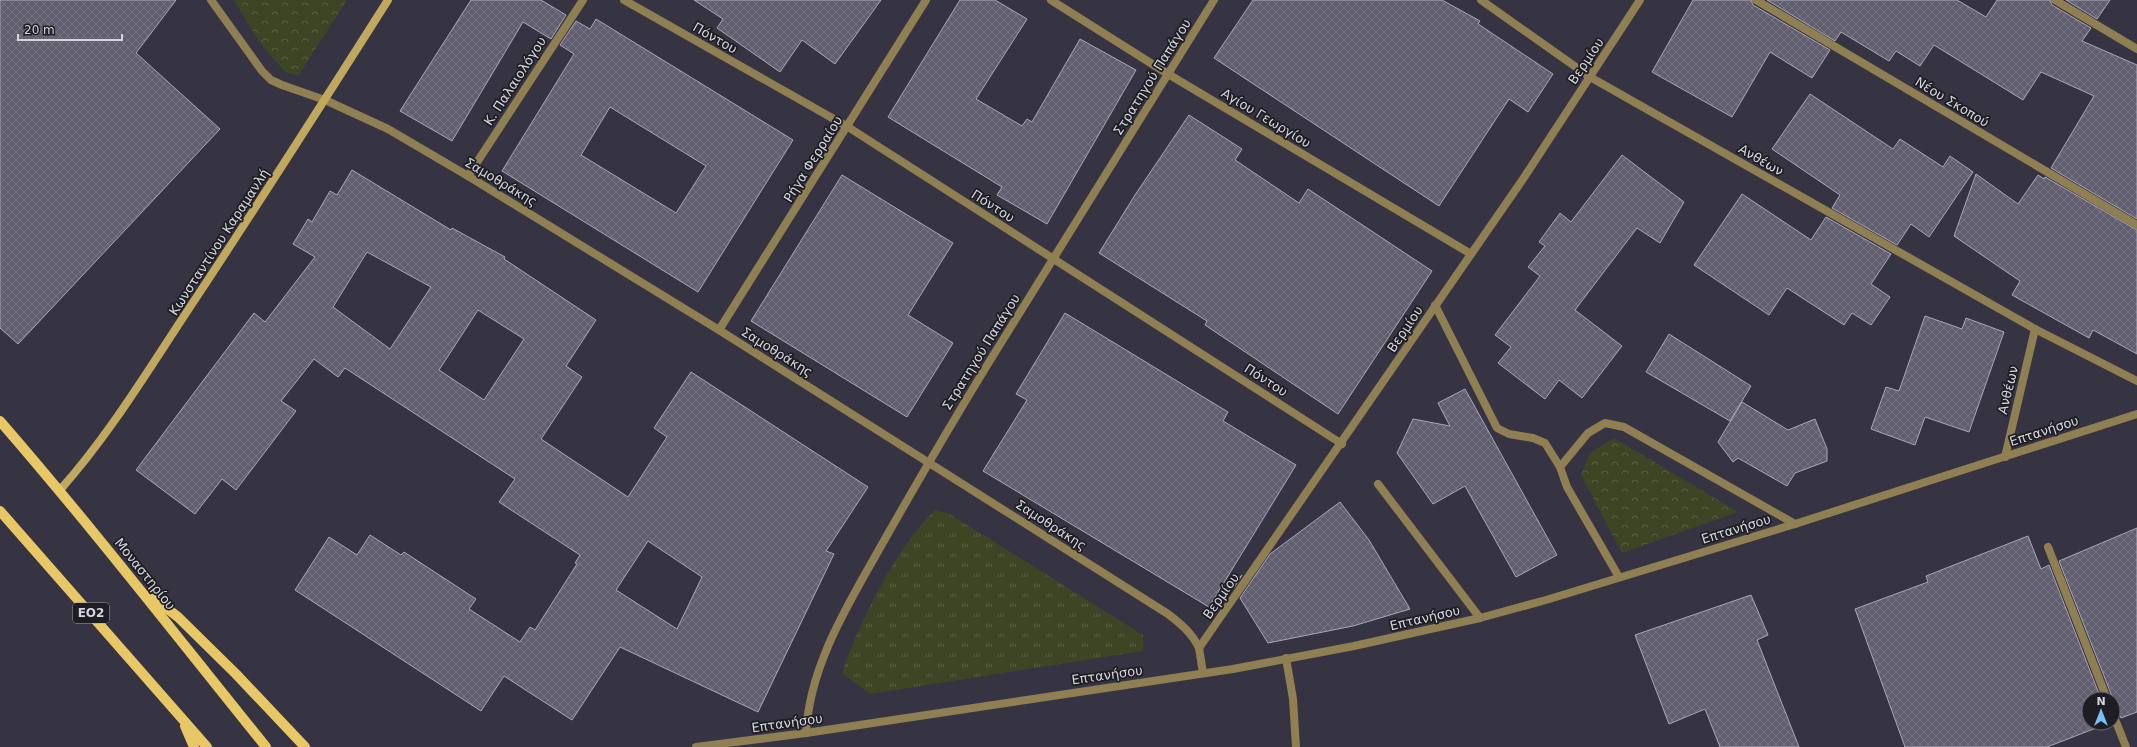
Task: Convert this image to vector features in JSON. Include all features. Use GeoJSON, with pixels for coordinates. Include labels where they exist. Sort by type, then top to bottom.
{"type":"FeatureCollection","features":[{"type":"Feature","properties":{"kind":"main road","name":"Μοναστηρίου"},"geometry":{"type":"LineString","coordinates":[[0,421],[60,490],[142,590],[266,747]]}},
{"type":"Feature","properties":{"kind":"main road","name":"ΕΟ2"},"geometry":{"type":"LineString","coordinates":[[0,511],[207,747]]}},
{"type":"Feature","properties":{"kind":"main road"},"geometry":{"type":"LineString","coordinates":[[142,590],[161,602],[178,617],[236,674],[305,747]]}},
{"type":"Feature","properties":{"kind":"main road"},"geometry":{"type":"LineString","coordinates":[[181,716],[194,747]]}},
{"type":"Feature","properties":{"kind":"street","name":"Σαμοθράκης"},"geometry":{"type":"LineString","coordinates":[[211,0],[262,71],[271,80],[325,100],[388,129],[468,176],[719,330],[1168,614],[1184,626],[1194,637],[1199,648]]}},
{"type":"Feature","properties":{"kind":"street","name":"Κωνσταντίνου Καραμανλή"},"geometry":{"type":"LineString","coordinates":[[60,490],[81,467],[134,393],[325,100],[388,0]]}},
{"type":"Feature","properties":{"kind":"street","name":"Κ. Παλαιολόγου"},"geometry":{"type":"LineString","coordinates":[[468,176],[582,0]]}},
{"type":"Feature","properties":{"kind":"street","name":"Πόντου"},"geometry":{"type":"LineString","coordinates":[[624,0],[848,127],[1342,444]]}},
{"type":"Feature","properties":{"kind":"street","name":"Ρήγα Φερραίου"},"geometry":{"type":"LineString","coordinates":[[719,330],[848,127],[926,0]]}},
{"type":"Feature","properties":{"kind":"street","name":"Αγίου Γεωργίου"},"geometry":{"type":"LineString","coordinates":[[1051,0],[1168,74],[1471,254]]}},
{"type":"Feature","properties":{"kind":"street","name":"Στρατηγού Παπάγου"},"geometry":{"type":"LineString","coordinates":[[806,733],[807,710],[811,693],[833,634],[928,461],[1214,0]]}},
{"type":"Feature","properties":{"kind":"street","name":"Ανθέων"},"geometry":{"type":"LineString","coordinates":[[1481,0],[1590,77],[2036,329],[2137,381]]}},
{"type":"Feature","properties":{"kind":"street","name":"Βερμίου"},"geometry":{"type":"LineString","coordinates":[[1199,648],[1342,444],[1590,77],[1640,0]]}},
{"type":"Feature","properties":{"kind":"street","name":"Νέου Σκοπού"},"geometry":{"type":"LineString","coordinates":[[1756,0],[2137,225]]}},
{"type":"Feature","properties":{"kind":"street"},"geometry":{"type":"LineString","coordinates":[[2055,0],[2137,49]]}},
{"type":"Feature","properties":{"kind":"street"},"geometry":{"type":"LineString","coordinates":[[1435,305],[1497,428],[1509,434],[1533,438],[1544,443],[1560,467],[1567,487],[1619,577]]}},
{"type":"Feature","properties":{"kind":"street","name":"Ανθέων"},"geometry":{"type":"LineString","coordinates":[[2005,457],[2036,329]]}},
{"type":"Feature","properties":{"kind":"street","name":"Επτανήσου"},"geometry":{"type":"LineString","coordinates":[[696,747],[806,733],[1203,673],[1354,646],[1480,618],[1795,524],[2137,414]]}},
{"type":"Feature","properties":{"kind":"street"},"geometry":{"type":"LineString","coordinates":[[1560,467],[1588,433],[1605,423],[1624,427],[1795,524]]}},
{"type":"Feature","properties":{"kind":"street"},"geometry":{"type":"LineString","coordinates":[[1378,484],[1480,618]]}},
{"type":"Feature","properties":{"kind":"street"},"geometry":{"type":"LineString","coordinates":[[2048,547],[2104,691]]}},
{"type":"Feature","properties":{"kind":"street"},"geometry":{"type":"LineString","coordinates":[[1199,648],[1203,673]]}},
{"type":"Feature","properties":{"kind":"street"},"geometry":{"type":"LineString","coordinates":[[1286,658],[1293,699],[1296,747]]}},
{"type":"Feature","properties":{"kind":"street"},"geometry":{"type":"LineString","coordinates":[[2120,731],[2126,747]]}},
{"type":"Feature","properties":{"kind":"green space"},"geometry":{"type":"Polygon","coordinates":[[[234,0],[347,0],[298,76],[285,72],[260,43],[234,0]]]}},
{"type":"Feature","properties":{"kind":"green space"},"geometry":{"type":"Polygon","coordinates":[[[1614,438],[1738,512],[1622,553],[1581,475],[1590,453],[1614,438]]]}},
{"type":"Feature","properties":{"kind":"green space"},"geometry":{"type":"Polygon","coordinates":[[[935,510],[948,513],[1143,635],[1143,651],[870,694],[842,673],[849,653],[868,609],[893,564],[921,525],[935,510]]]}},
{"type":"Feature","properties":{"kind":"building"},"geometry":{"type":"Polygon","coordinates":[[[0,0],[176,0],[136,53],[220,129],[18,344],[0,328],[0,0]]]}},
{"type":"Feature","properties":{"kind":"building"},"geometry":{"type":"Polygon","coordinates":[[[471,0],[541,0],[566,15],[551,39],[523,22],[452,141],[400,111],[471,0]]]}},
{"type":"Feature","properties":{"kind":"building"},"geometry":{"type":"Polygon","coordinates":[[[694,0],[881,0],[835,64],[802,40],[780,72],[717,28],[723,19],[694,0]]]}},
{"type":"Feature","properties":{"kind":"building"},"geometry":{"type":"Polygon","coordinates":[[[960,0],[995,0],[1027,19],[976,99],[1022,126],[1027,119],[1032,122],[1080,39],[1136,70],[1047,224],[997,195],[1002,187],[888,117],[960,0]]]}},
{"type":"Feature","properties":{"kind":"building"},"geometry":{"type":"Polygon","coordinates":[[[1253,0],[1442,0],[1480,21],[1478,24],[1553,74],[1528,112],[1509,99],[1439,206],[1214,58],[1253,0]]]}},
{"type":"Feature","properties":{"kind":"building"},"geometry":{"type":"Polygon","coordinates":[[[1693,0],[1751,0],[1753,5],[1830,50],[1812,78],[1770,52],[1732,117],[1652,72],[1693,0]]]}},
{"type":"Feature","properties":{"kind":"building"},"geometry":{"type":"Polygon","coordinates":[[[1767,0],[1957,0],[1986,17],[1997,0],[2050,0],[2052,5],[2091,28],[2082,41],[2137,65],[2137,219],[2051,168],[2094,96],[2041,72],[2023,100],[1934,45],[1920,66],[1896,51],[1889,61],[1841,32],[1835,41],[1767,0]]]}},
{"type":"Feature","properties":{"kind":"building"},"geometry":{"type":"Polygon","coordinates":[[[2066,0],[2110,0],[2097,19],[2066,0]]]}},
{"type":"Feature","properties":{"kind":"building"},"geometry":{"type":"Polygon","coordinates":[[[596,19],[793,140],[698,292],[502,171],[574,54],[560,45],[576,21],[590,29],[596,19]],[[610,107],[581,155],[676,213],[706,166],[610,107]]]}},
{"type":"Feature","properties":{"kind":"building"},"geometry":{"type":"Polygon","coordinates":[[[1810,94],[1893,149],[1900,139],[1943,167],[1950,156],[1973,172],[1929,237],[1911,224],[1897,245],[1832,208],[1840,195],[1772,149],[1810,94]]]}},
{"type":"Feature","properties":{"kind":"building"},"geometry":{"type":"Polygon","coordinates":[[[1189,115],[1242,149],[1235,160],[1299,203],[1308,189],[1432,271],[1338,414],[1205,325],[1207,321],[1099,253],[1135,195],[1189,115]]]}},
{"type":"Feature","properties":{"kind":"building"},"geometry":{"type":"Polygon","coordinates":[[[1622,155],[1684,202],[1660,243],[1637,228],[1575,310],[1622,346],[1582,398],[1559,380],[1545,399],[1498,363],[1511,347],[1495,335],[1540,276],[1528,267],[1545,246],[1539,242],[1560,213],[1571,222],[1622,155]]]}},
{"type":"Feature","properties":{"kind":"building"},"geometry":{"type":"Polygon","coordinates":[[[352,170],[451,230],[452,228],[505,257],[504,259],[596,320],[566,366],[582,377],[541,439],[628,497],[667,437],[654,428],[691,372],[868,487],[826,551],[834,554],[758,712],[620,647],[572,720],[504,676],[481,711],[295,590],[329,537],[357,555],[370,535],[401,555],[404,552],[476,599],[469,609],[520,642],[530,627],[535,630],[577,564],[575,563],[580,555],[499,502],[515,479],[345,368],[338,377],[314,359],[281,401],[296,411],[236,490],[222,479],[195,514],[136,470],[254,313],[265,322],[315,257],[293,244],[308,219],[312,222],[330,191],[337,195],[352,170]],[[367,252],[333,307],[390,349],[431,287],[367,252]],[[478,310],[439,370],[484,400],[524,339],[478,310]],[[648,541],[616,590],[677,629],[702,577],[648,541]]]}},
{"type":"Feature","properties":{"kind":"building"},"geometry":{"type":"Polygon","coordinates":[[[1976,174],[2018,204],[2038,175],[2044,179],[2045,177],[2137,230],[2137,354],[2093,330],[2089,338],[2012,295],[2020,281],[1954,236],[1976,174]]]}},
{"type":"Feature","properties":{"kind":"building"},"geometry":{"type":"Polygon","coordinates":[[[842,175],[953,243],[908,315],[953,343],[907,417],[751,321],[842,175]]]}},
{"type":"Feature","properties":{"kind":"building"},"geometry":{"type":"Polygon","coordinates":[[[1742,194],[1811,240],[1826,217],[1891,254],[1871,284],[1890,297],[1871,325],[1852,313],[1844,325],[1787,288],[1769,315],[1694,265],[1742,194]]]}},
{"type":"Feature","properties":{"kind":"building"},"geometry":{"type":"Polygon","coordinates":[[[1065,313],[1228,412],[1223,421],[1296,465],[1209,607],[983,471],[1027,400],[1016,394],[1065,313]]]}},
{"type":"Feature","properties":{"kind":"building"},"geometry":{"type":"Polygon","coordinates":[[[1925,316],[1962,329],[1966,318],[2004,332],[1969,432],[1925,417],[1915,445],[1871,429],[1886,387],[1899,391],[1925,316]]]}},
{"type":"Feature","properties":{"kind":"building"},"geometry":{"type":"Polygon","coordinates":[[[1669,334],[1751,386],[1730,421],[1646,372],[1669,334]]]}},
{"type":"Feature","properties":{"kind":"building"},"geometry":{"type":"Polygon","coordinates":[[[1465,389],[1557,555],[1516,577],[1465,486],[1433,504],[1397,453],[1413,419],[1450,426],[1438,403],[1465,389]]]}},
{"type":"Feature","properties":{"kind":"building"},"geometry":{"type":"Polygon","coordinates":[[[1742,402],[1788,430],[1815,419],[1827,449],[1827,461],[1795,473],[1787,486],[1738,458],[1733,462],[1718,442],[1742,402]]]}},
{"type":"Feature","properties":{"kind":"building"},"geometry":{"type":"Polygon","coordinates":[[[1340,502],[1369,540],[1410,609],[1353,626],[1268,643],[1240,598],[1270,554],[1340,502]]]}},
{"type":"Feature","properties":{"kind":"building"},"geometry":{"type":"Polygon","coordinates":[[[2137,528],[2137,712],[2121,718],[2121,691],[2110,691],[2059,561],[2137,528]]]}},
{"type":"Feature","properties":{"kind":"building"},"geometry":{"type":"Polygon","coordinates":[[[2028,536],[2041,569],[2049,565],[2098,691],[2081,691],[2081,731],[2088,731],[2047,747],[1905,747],[1855,609],[1928,582],[1926,576],[2028,536]]]}},
{"type":"Feature","properties":{"kind":"building"},"geometry":{"type":"Polygon","coordinates":[[[1242,575],[1234,588],[1232,584],[1242,575]]]}},
{"type":"Feature","properties":{"kind":"building"},"geometry":{"type":"Polygon","coordinates":[[[1751,595],[1768,635],[1757,640],[1799,747],[1720,747],[1705,709],[1669,724],[1635,635],[1751,595]]]}}]}
